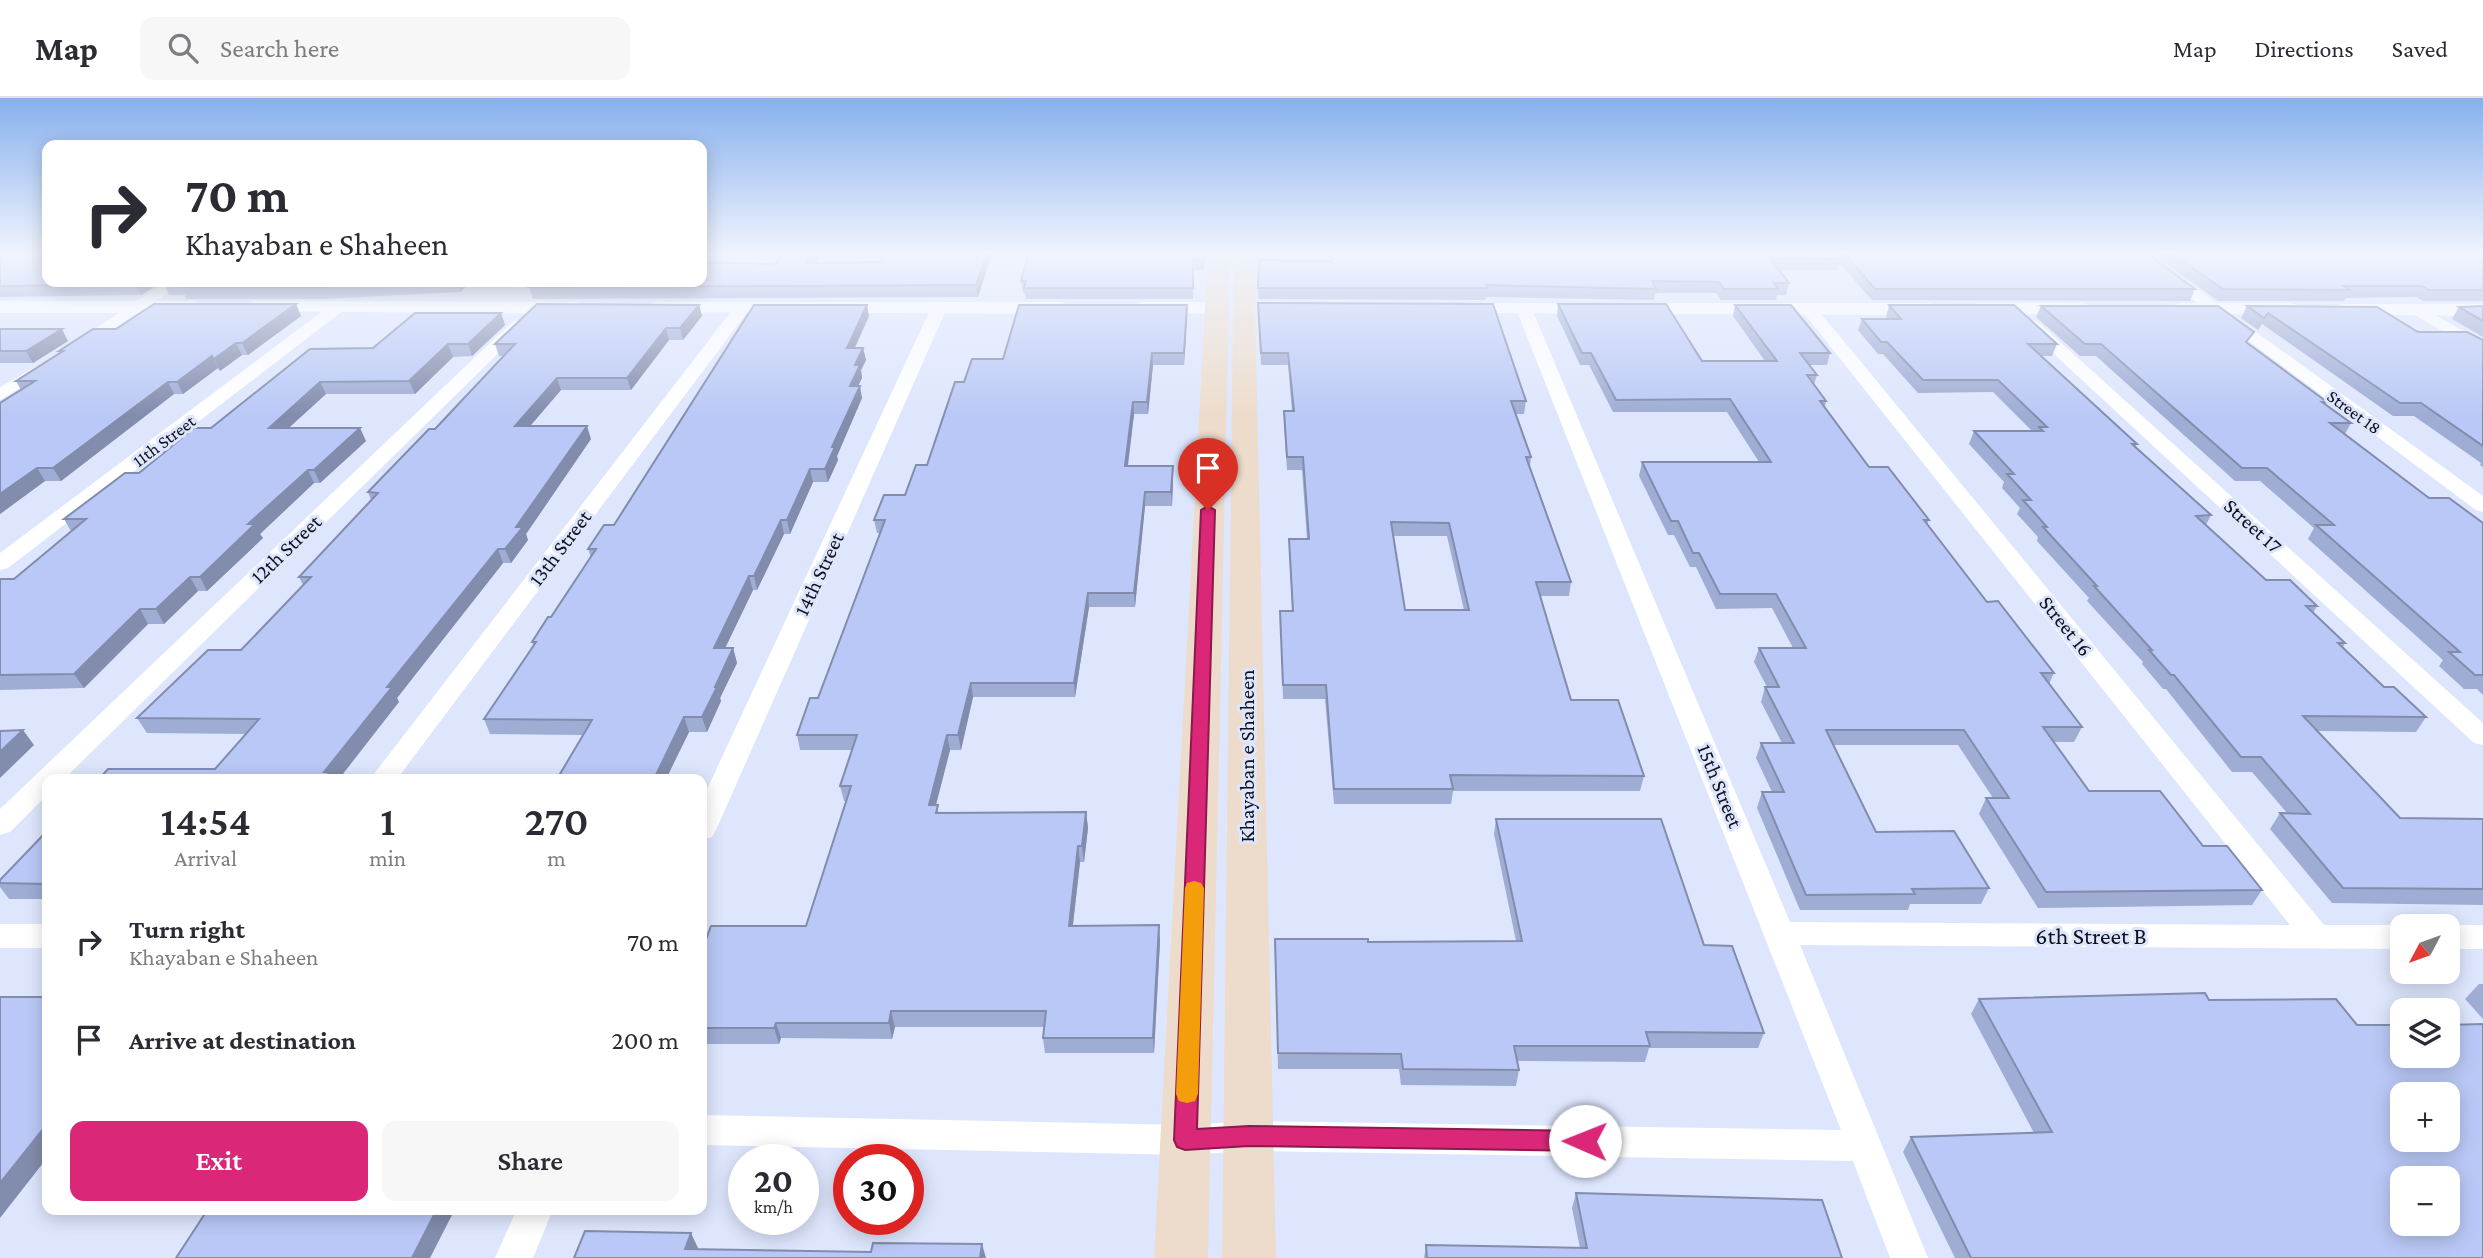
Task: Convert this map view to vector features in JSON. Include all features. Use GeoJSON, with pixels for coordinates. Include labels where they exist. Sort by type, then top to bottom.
{"type":"FeatureCollection","features":[{"type":"Feature","properties":{"kind":"main road","name":"Khayaban e Shaheen"},"geometry":{"type":"LineString","coordinates":[[1237,307],[1249,1258]]}},
{"type":"Feature","properties":{"kind":"main road","name":"Khayaban e Shaheen"},"geometry":{"type":"LineString","coordinates":[[1181,1258],[1185,1140],[1240,307]]}},
{"type":"Feature","properties":{"kind":"street"},"geometry":{"type":"LineString","coordinates":[[3,307],[130,312],[591,313]]}},
{"type":"Feature","properties":{"kind":"street"},"geometry":{"type":"LineString","coordinates":[[0,395],[137,307]]}},
{"type":"Feature","properties":{"kind":"street","name":"Street 18"},"geometry":{"type":"LineString","coordinates":[[2209,307],[2483,506]]}},
{"type":"Feature","properties":{"kind":"street"},"geometry":{"type":"LineString","coordinates":[[2424,314],[2483,310]]}},
{"type":"Feature","properties":{"kind":"street"},"geometry":{"type":"LineString","coordinates":[[0,317],[130,312]]}},
{"type":"Feature","properties":{"kind":"street","name":"11th Street"},"geometry":{"type":"LineString","coordinates":[[0,564],[333,312]]}},
{"type":"Feature","properties":{"kind":"street","name":"13th Street"},"geometry":{"type":"LineString","coordinates":[[387,774],[740,312]]}},
{"type":"Feature","properties":{"kind":"street","name":"14th Street"},"geometry":{"type":"LineString","coordinates":[[707,819],[938,312]]}},
{"type":"Feature","properties":{"kind":"street"},"geometry":{"type":"LineString","coordinates":[[1125,313],[1239,312]]}},
{"type":"Feature","properties":{"kind":"street"},"geometry":{"type":"LineString","coordinates":[[1430,312],[2105,313]]}},
{"type":"Feature","properties":{"kind":"street","name":"15th Street"},"geometry":{"type":"LineString","coordinates":[[1526,312],[1780,933],[1909,1258]]}},
{"type":"Feature","properties":{"kind":"street","name":"12th Street"},"geometry":{"type":"LineString","coordinates":[[53,774],[531,313]]}},
{"type":"Feature","properties":{"kind":"street"},"geometry":{"type":"LineString","coordinates":[[638,313],[1076,313]]}},
{"type":"Feature","properties":{"kind":"street","name":"Street 16"},"geometry":{"type":"LineString","coordinates":[[1812,313],[2316,936]]}},
{"type":"Feature","properties":{"kind":"street","name":"Street 17"},"geometry":{"type":"LineString","coordinates":[[2018,313],[2483,737]]}},
{"type":"Feature","properties":{"kind":"street"},"geometry":{"type":"LineString","coordinates":[[2158,313],[2424,314],[2483,317]]}},
{"type":"Feature","properties":{"kind":"street"},"geometry":{"type":"LineString","coordinates":[[2424,314],[2483,349]]}},
{"type":"Feature","properties":{"kind":"street","name":"12th Street"},"geometry":{"type":"LineString","coordinates":[[0,825],[42,785]]}},
{"type":"Feature","properties":{"kind":"street","name":"6th Street B"},"geometry":{"type":"LineString","coordinates":[[1780,933],[2390,937]]}},
{"type":"Feature","properties":{"kind":"street"},"geometry":{"type":"LineString","coordinates":[[0,936],[42,936]]}},
{"type":"Feature","properties":{"kind":"street"},"geometry":{"type":"LineString","coordinates":[[2460,937],[2483,937]]}},
{"type":"Feature","properties":{"kind":"street"},"geometry":{"type":"LineString","coordinates":[[707,1129],[1185,1140],[1249,1136],[1864,1146]]}},
{"type":"Feature","properties":{"kind":"street"},"geometry":{"type":"LineString","coordinates":[[514,1258],[533,1215]]}},
{"type":"Feature","properties":{"kind":"building"},"geometry":{"type":"Polygon","coordinates":[[[149,307],[292,307],[242,343],[236,343],[214,359],[212,356],[177,382],[168,382],[53,468],[37,468],[0,494],[0,403],[35,381],[16,381],[93,329],[116,329],[149,307]]]}},
{"type":"Feature","properties":{"kind":"building"},"geometry":{"type":"Polygon","coordinates":[[[534,307],[697,307],[680,328],[666,328],[627,378],[557,378],[515,426],[587,426],[516,527],[523,527],[505,549],[498,549],[387,687],[392,687],[324,772],[329,772],[328,774],[104,774],[108,769],[215,769],[259,719],[137,718],[208,650],[241,650],[311,577],[299,577],[378,493],[368,492],[429,429],[435,429],[515,344],[495,344],[534,307]]]}},
{"type":"Feature","properties":{"kind":"building"},"geometry":{"type":"Polygon","coordinates":[[[753,307],[866,307],[847,348],[863,348],[855,365],[860,365],[850,386],[860,386],[825,469],[810,469],[787,520],[781,520],[754,576],[749,576],[714,648],[733,648],[702,717],[684,717],[656,774],[560,774],[592,720],[484,719],[536,642],[532,642],[548,617],[551,617],[596,549],[588,549],[604,525],[614,525],[753,307]]]}},
{"type":"Feature","properties":{"kind":"building"},"geometry":{"type":"Polygon","coordinates":[[[1018,307],[1187,307],[1184,353],[1152,353],[1147,402],[1133,402],[1125,466],[1173,466],[1171,492],[1145,492],[1134,593],[1088,593],[1074,683],[971,683],[958,735],[947,735],[929,805],[938,805],[936,813],[1086,812],[1082,846],[1078,846],[1069,926],[1159,925],[1153,1038],[1043,1038],[1046,1011],[891,1011],[889,1023],[776,1023],[774,1028],[707,1028],[707,937],[711,926],[806,926],[851,786],[840,786],[857,735],[797,735],[810,698],[818,698],[885,520],[874,520],[884,495],[905,495],[916,465],[927,465],[955,382],[964,382],[972,359],[1003,359],[1018,307]]]}},
{"type":"Feature","properties":{"kind":"building"},"geometry":{"type":"Polygon","coordinates":[[[1258,307],[1494,307],[1526,401],[1511,401],[1531,457],[1526,457],[1571,582],[1536,582],[1571,700],[1618,700],[1644,776],[1450,775],[1453,789],[1334,789],[1326,685],[1283,685],[1280,611],[1293,611],[1289,539],[1309,539],[1303,457],[1287,457],[1284,411],[1294,411],[1288,353],[1261,353],[1258,307]],[[1391,522],[1405,610],[1469,610],[1449,523],[1391,522]]]}},
{"type":"Feature","properties":{"kind":"building"},"geometry":{"type":"Polygon","coordinates":[[[1560,307],[1668,307],[1702,361],[1777,361],[1737,307],[1793,307],[1830,353],[1800,353],[1817,375],[1807,375],[1826,401],[1820,401],[1869,467],[1888,467],[1929,520],[1924,520],[1987,602],[1998,601],[2054,673],[2041,673],[2082,727],[2043,727],[2089,791],[2160,791],[2203,846],[2227,846],[2262,890],[2046,892],[1986,798],[2009,798],[1964,730],[1826,730],[1876,832],[1954,831],[1989,888],[1912,889],[1915,894],[1806,895],[1762,792],[1784,792],[1761,743],[1794,743],[1765,687],[1779,687],[1759,648],[1806,648],[1776,594],[1720,594],[1699,553],[1693,553],[1678,521],[1671,521],[1642,462],[1771,462],[1730,399],[1616,400],[1591,353],[1582,353],[1560,307]]]}},
{"type":"Feature","properties":{"kind":"building"},"geometry":{"type":"Polygon","coordinates":[[[1891,307],[2016,307],[2057,344],[2028,344],[2211,515],[2196,516],[2266,580],[2290,580],[2317,606],[2306,606],[2345,643],[2338,643],[2384,687],[2394,687],[2426,717],[2303,716],[2400,818],[2483,819],[2483,889],[2343,888],[2280,813],[2310,814],[2261,757],[2241,757],[2174,675],[2171,675],[2094,586],[2097,586],[2043,527],[2047,527],[2023,500],[2031,500],[2007,474],[2014,474],[1974,431],[2043,431],[2039,427],[2047,427],[1998,380],[1923,380],[1887,342],[1881,342],[1862,319],[1901,319],[1891,307]]]}},
{"type":"Feature","properties":{"kind":"building"},"geometry":{"type":"Polygon","coordinates":[[[2042,307],[2220,307],[2254,332],[2246,342],[2351,423],[2330,423],[2429,498],[2449,498],[2483,523],[2483,675],[2475,675],[2449,652],[2460,652],[2316,525],[2334,525],[2267,468],[2242,468],[2101,344],[2085,344],[2042,307]]]}},
{"type":"Feature","properties":{"kind":"building"},"geometry":{"type":"Polygon","coordinates":[[[2249,307],[2377,307],[2418,332],[2467,332],[2483,340],[2483,446],[2421,403],[2400,403],[2268,313],[2264,318],[2249,307]]]}},
{"type":"Feature","properties":{"kind":"building"},"geometry":{"type":"Polygon","coordinates":[[[2459,307],[2483,307],[2483,321],[2459,307]]]}},
{"type":"Feature","properties":{"kind":"building"},"geometry":{"type":"Polygon","coordinates":[[[415,313],[501,313],[468,344],[448,344],[409,381],[320,382],[269,428],[360,428],[248,524],[255,524],[200,577],[190,577],[156,609],[140,609],[74,674],[0,675],[0,579],[14,579],[86,519],[64,519],[125,473],[139,473],[194,428],[211,428],[310,349],[373,348],[415,313]]]}},
{"type":"Feature","properties":{"kind":"building"},"geometry":{"type":"Polygon","coordinates":[[[0,329],[62,329],[26,351],[0,351],[0,329]]]}},
{"type":"Feature","properties":{"kind":"building"},"geometry":{"type":"Polygon","coordinates":[[[23,730],[0,752],[0,731],[23,730]]]}},
{"type":"Feature","properties":{"kind":"building"},"geometry":{"type":"Polygon","coordinates":[[[1496,819],[1661,819],[1704,945],[1732,946],[1764,1033],[1646,1032],[1650,1046],[1514,1046],[1519,1070],[1403,1069],[1401,1054],[1278,1053],[1275,939],[1368,939],[1368,942],[1522,941],[1496,819]]]}},
{"type":"Feature","properties":{"kind":"building"},"geometry":{"type":"Polygon","coordinates":[[[42,836],[42,884],[0,883],[42,836]]]}},
{"type":"Feature","properties":{"kind":"building"},"geometry":{"type":"Polygon","coordinates":[[[2205,993],[2209,1000],[2336,999],[2357,1025],[2390,1025],[2390,1068],[2460,1068],[2460,1025],[2483,1024],[2483,1258],[1971,1258],[1911,1137],[2052,1132],[1979,999],[2205,993]]]}},
{"type":"Feature","properties":{"kind":"building"},"geometry":{"type":"Polygon","coordinates":[[[0,997],[42,997],[42,1130],[0,1183],[0,997]]]}},
{"type":"Feature","properties":{"kind":"building"},"geometry":{"type":"Polygon","coordinates":[[[1576,1193],[1822,1200],[1842,1258],[1427,1258],[1426,1245],[1587,1248],[1576,1193]]]}},
{"type":"Feature","properties":{"kind":"building"},"geometry":{"type":"Polygon","coordinates":[[[204,1215],[434,1215],[412,1258],[176,1258],[204,1215]]]}},
{"type":"Feature","properties":{"kind":"building"},"geometry":{"type":"Polygon","coordinates":[[[585,1231],[691,1233],[685,1249],[871,1252],[873,1243],[982,1244],[980,1258],[574,1258],[585,1231]]]}},
{"type":"Feature","properties":{"kind":"slow traffic"},"geometry":{"type":"LineString","coordinates":[[1187,1094],[1194,888]]}},
{"type":"Feature","properties":{"kind":"route"},"geometry":{"type":"LineString","coordinates":[[1208,510],[1185,1140],[1249,1136],[1585,1141]]}}]}
